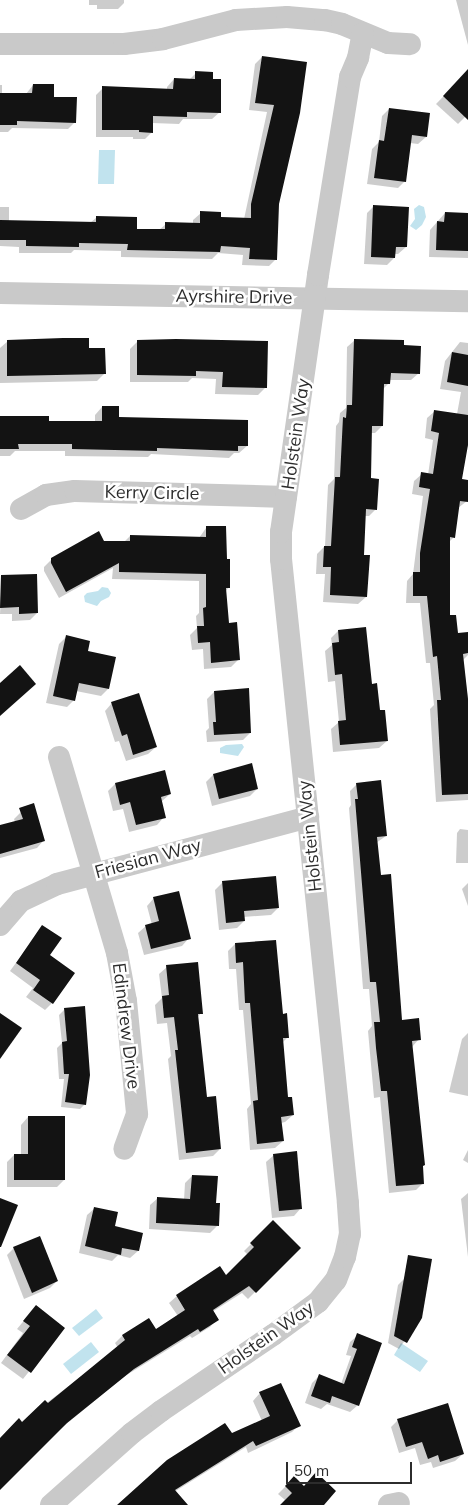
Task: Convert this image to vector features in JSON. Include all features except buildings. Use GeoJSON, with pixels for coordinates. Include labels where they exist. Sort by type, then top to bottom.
{"type":"FeatureCollection","features":[{"type":"Feature","properties":{"kind":"street"},"geometry":{"type":"LineString","coordinates":[[0,44],[124,44],[163,39],[236,20],[269,17],[324,20],[388,43],[410,44]]}},
{"type":"Feature","properties":{"kind":"street","name":"Holstein Way"},"geometry":{"type":"LineString","coordinates":[[51,1505],[132,1433],[318,1302],[336,1280],[346,1257],[350,1234],[348,1203],[281,559],[286,496],[315,299],[350,77],[358,58],[363,33]]}},
{"type":"Feature","properties":{"kind":"street","name":"Ayrshire Drive"},"geometry":{"type":"LineString","coordinates":[[0,293],[468,301]]}},
{"type":"Feature","properties":{"kind":"street","name":"Kerry Circle"},"geometry":{"type":"LineString","coordinates":[[21,509],[46,495],[74,491],[286,496]]}},
{"type":"Feature","properties":{"kind":"street","name":"Edindrew Drive"},"geometry":{"type":"LineString","coordinates":[[59,757],[117,953],[126,1000],[137,1114],[124,1149]]}},
{"type":"Feature","properties":{"kind":"street","name":"Friesian Way"},"geometry":{"type":"LineString","coordinates":[[0,925],[21,901],[38,891],[93,874],[308,817]]}},
{"type":"Feature","properties":{"kind":"water"},"geometry":{"type":"Polygon","coordinates":[[[99,150],[115,150],[114,184],[98,184],[99,150]]]}},
{"type":"Feature","properties":{"kind":"water"},"geometry":{"type":"Polygon","coordinates":[[[419,205],[424,207],[426,217],[422,225],[416,230],[410,226],[415,219],[414,209],[419,205]]]}},
{"type":"Feature","properties":{"kind":"water"},"geometry":{"type":"Polygon","coordinates":[[[102,587],[108,588],[111,593],[109,597],[101,601],[97,606],[85,602],[84,596],[87,593],[98,591],[102,587]]]}},
{"type":"Feature","properties":{"kind":"water"},"geometry":{"type":"Polygon","coordinates":[[[242,744],[244,747],[238,756],[220,753],[220,748],[226,745],[242,744]]]}},
{"type":"Feature","properties":{"kind":"water"},"geometry":{"type":"Polygon","coordinates":[[[96,1309],[103,1318],[79,1336],[72,1328],[96,1309]]]}},
{"type":"Feature","properties":{"kind":"water"},"geometry":{"type":"Polygon","coordinates":[[[91,1342],[99,1352],[71,1374],[63,1364],[91,1342]]]}},
{"type":"Feature","properties":{"kind":"water"},"geometry":{"type":"Polygon","coordinates":[[[401,1343],[428,1361],[420,1372],[394,1355],[401,1343]]]}}]}
